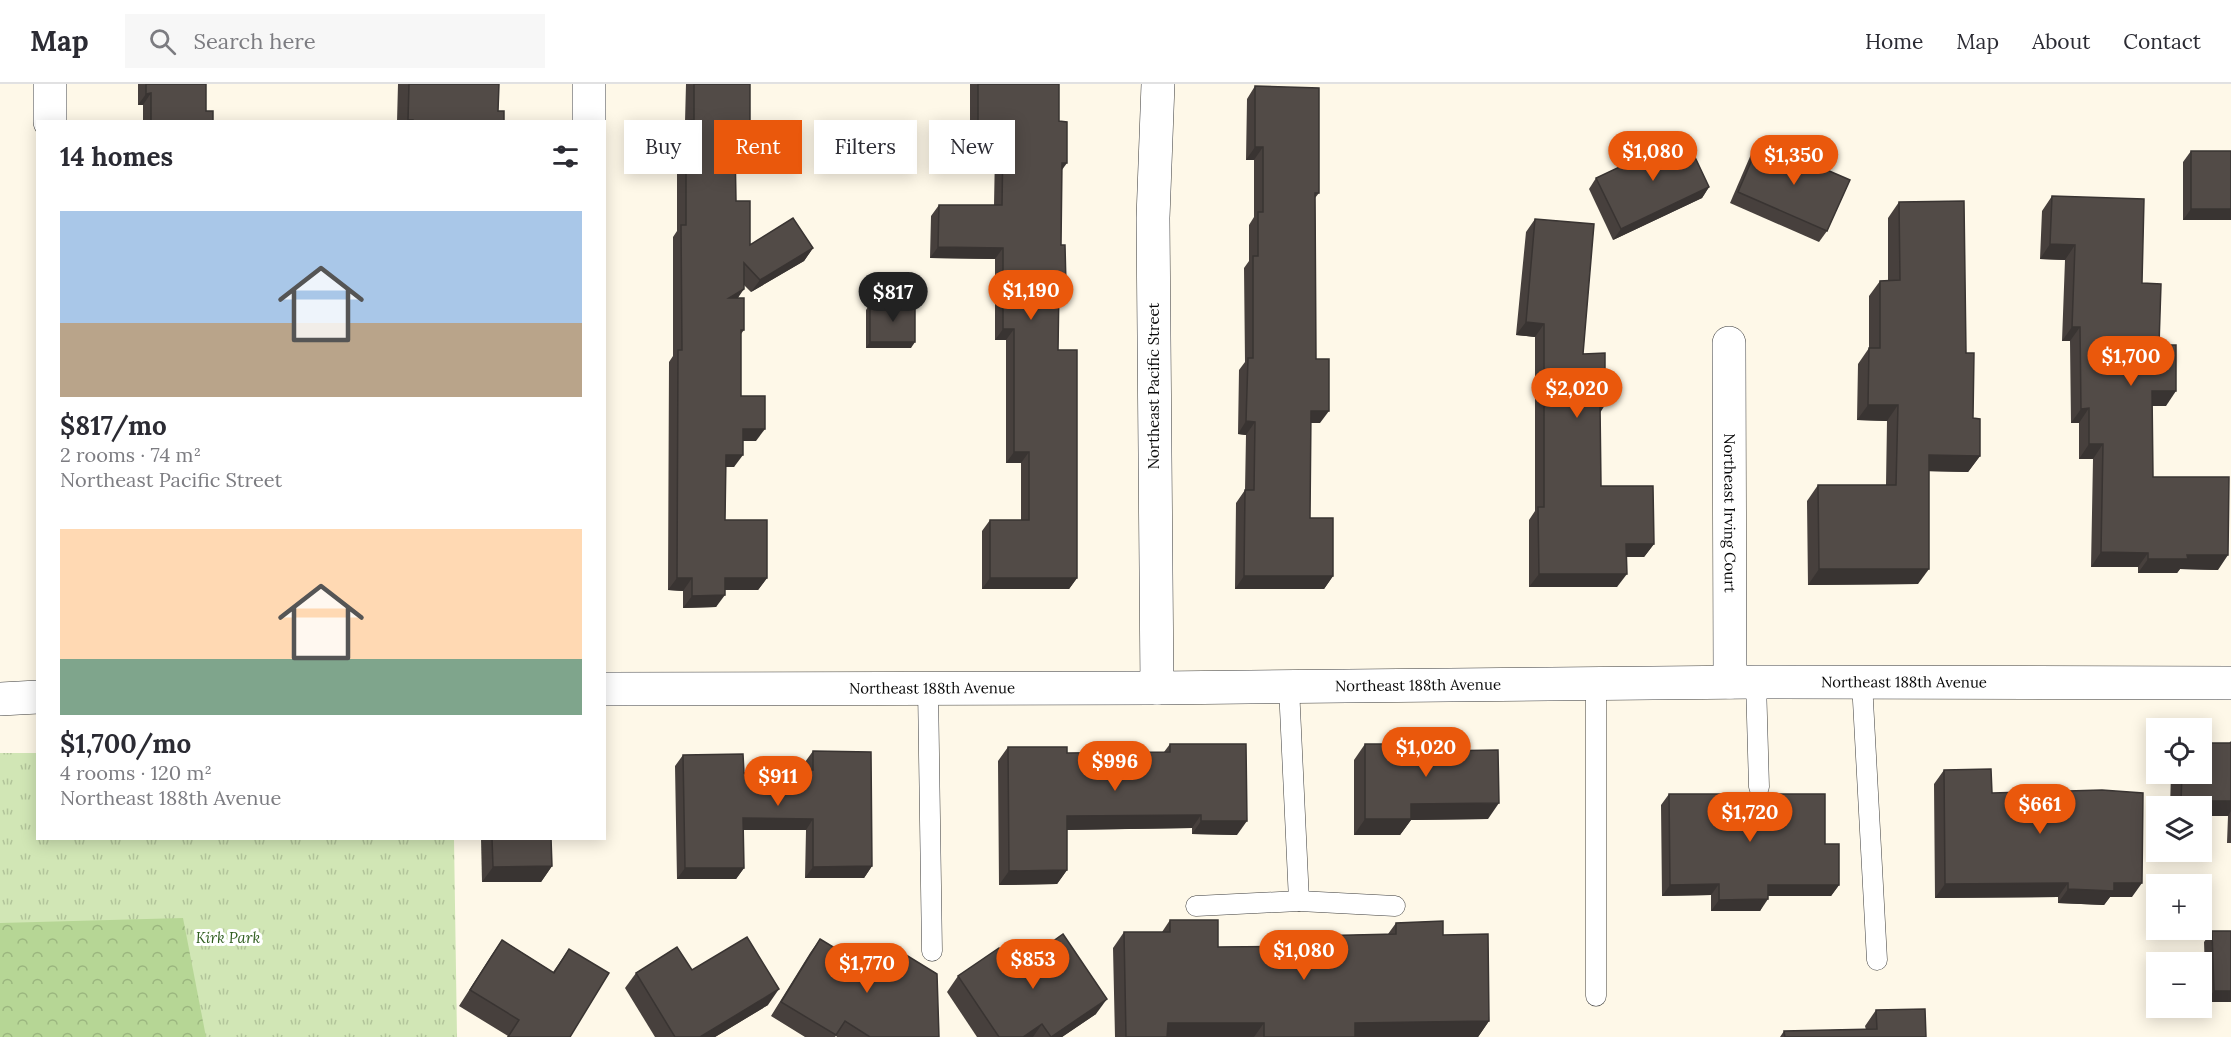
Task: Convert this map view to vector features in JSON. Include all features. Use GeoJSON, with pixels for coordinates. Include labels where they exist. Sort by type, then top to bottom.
{"type":"FeatureCollection","features":[{"type":"Feature","properties":{"kind":"street"},"geometry":{"type":"LineString","coordinates":[[50,120],[51,84]]}},
{"type":"Feature","properties":{"kind":"street"},"geometry":{"type":"LineString","coordinates":[[589,84],[589,120]]}},
{"type":"Feature","properties":{"kind":"street","name":"Northeast Pacific Street"},"geometry":{"type":"LineString","coordinates":[[1157,688],[1153,218],[1158,84]]}},
{"type":"Feature","properties":{"kind":"street","name":"Northeast Irving Court"},"geometry":{"type":"LineString","coordinates":[[1730,343],[1743,682]]}},
{"type":"Feature","properties":{"kind":"street","name":"Northeast 188th Avenue"},"geometry":{"type":"LineString","coordinates":[[606,689],[1157,688],[1743,682],[2231,683]]}},
{"type":"Feature","properties":{"kind":"street"},"geometry":{"type":"LineString","coordinates":[[0,699],[36,697]]}},
{"type":"Feature","properties":{"kind":"lane"},"geometry":{"type":"LineString","coordinates":[[1743,682],[1759,787]]}},
{"type":"Feature","properties":{"kind":"lane"},"geometry":{"type":"LineString","coordinates":[[1862,682],[1877,960]]}},
{"type":"Feature","properties":{"kind":"lane"},"geometry":{"type":"LineString","coordinates":[[1596,684],[1596,996]]}},
{"type":"Feature","properties":{"kind":"lane"},"geometry":{"type":"LineString","coordinates":[[1289,687],[1299,901]]}},
{"type":"Feature","properties":{"kind":"lane"},"geometry":{"type":"LineString","coordinates":[[928,688],[932,951]]}},
{"type":"Feature","properties":{"kind":"lane"},"geometry":{"type":"LineString","coordinates":[[1196,906],[1299,901],[1395,906]]}},
{"type":"Feature","properties":{"kind":"green space","name":"Kirk Park"},"geometry":{"type":"Polygon","coordinates":[[[0,753],[36,753],[36,840],[454,840],[457,1037],[0,1037],[0,753]]]}},
{"type":"Feature","properties":{"kind":"green space"},"geometry":{"type":"Polygon","coordinates":[[[183,918],[206,1037],[0,1037],[0,923],[183,918]]]}},
{"type":"Feature","properties":{"kind":"building"},"geometry":{"type":"Polygon","coordinates":[[[146,84],[206,84],[206,111],[213,111],[213,120],[151,120],[151,93],[146,94],[146,84]]]}},
{"type":"Feature","properties":{"kind":"building"},"geometry":{"type":"Polygon","coordinates":[[[409,84],[499,84],[498,111],[504,111],[504,120],[408,120],[409,84]]]}},
{"type":"Feature","properties":{"kind":"building"},"geometry":{"type":"Polygon","coordinates":[[[694,84],[750,84],[750,120],[714,120],[714,174],[736,174],[736,201],[750,201],[750,245],[793,218],[813,248],[760,280],[744,263],[744,289],[729,298],[744,298],[744,330],[741,330],[741,396],[765,396],[765,429],[743,429],[743,455],[726,455],[725,520],[767,520],[767,578],[725,578],[725,595],[692,596],[692,578],[677,578],[678,350],[682,350],[681,225],[686,225],[686,174],[702,174],[702,120],[694,120],[694,84]]]}},
{"type":"Feature","properties":{"kind":"building"},"geometry":{"type":"Polygon","coordinates":[[[978,84],[1059,84],[1059,121],[1067,122],[1067,163],[1062,163],[1061,245],[1065,245],[1066,285],[1059,285],[1058,350],[1077,350],[1077,578],[990,578],[990,520],[1029,520],[1029,452],[1014,452],[1014,329],[1003,329],[1003,248],[938,247],[939,205],[1002,205],[1002,174],[1015,174],[1015,120],[978,120],[978,84]]]}},
{"type":"Feature","properties":{"kind":"building"},"geometry":{"type":"Polygon","coordinates":[[[1255,86],[1319,88],[1319,193],[1315,193],[1316,359],[1329,359],[1329,411],[1311,411],[1310,518],[1333,518],[1333,576],[1244,576],[1245,490],[1254,490],[1255,422],[1246,421],[1248,358],[1253,358],[1253,256],[1258,256],[1258,212],[1263,212],[1263,147],[1255,147],[1255,86]]]}},
{"type":"Feature","properties":{"kind":"building"},"geometry":{"type":"Polygon","coordinates":[[[1685,136],[1709,187],[1621,229],[1596,178],[1685,136]]]}},
{"type":"Feature","properties":{"kind":"building"},"geometry":{"type":"Polygon","coordinates":[[[1760,141],[1850,180],[1827,231],[1738,192],[1760,141]]]}},
{"type":"Feature","properties":{"kind":"building"},"geometry":{"type":"Polygon","coordinates":[[[2191,151],[2231,151],[2231,209],[2191,209],[2191,151]]]}},
{"type":"Feature","properties":{"kind":"building"},"geometry":{"type":"Polygon","coordinates":[[[2052,196],[2144,199],[2142,283],[2161,284],[2159,345],[2176,345],[2176,391],[2152,391],[2153,477],[2229,477],[2228,555],[2187,555],[2188,559],[2148,559],[2148,553],[2101,552],[2103,444],[2089,444],[2089,408],[2081,409],[2080,327],[2072,327],[2075,245],[2050,244],[2052,196]]]}},
{"type":"Feature","properties":{"kind":"building"},"geometry":{"type":"Polygon","coordinates":[[[1964,201],[1966,353],[1974,353],[1973,418],[1980,419],[1980,456],[1929,455],[1929,569],[1819,569],[1818,485],[1896,485],[1898,405],[1868,405],[1869,348],[1880,348],[1880,281],[1900,280],[1899,202],[1964,201]]]}},
{"type":"Feature","properties":{"kind":"building"},"geometry":{"type":"Polygon","coordinates":[[[1535,219],[1594,224],[1583,354],[1605,353],[1605,405],[1600,405],[1601,486],[1653,486],[1654,544],[1626,544],[1627,574],[1539,574],[1538,507],[1544,507],[1544,324],[1526,322],[1535,219]]]}},
{"type":"Feature","properties":{"kind":"building"},"geometry":{"type":"Polygon","coordinates":[[[915,303],[915,342],[870,342],[870,304],[915,303]]]}},
{"type":"Feature","properties":{"kind":"building"},"geometry":{"type":"Polygon","coordinates":[[[2212,743],[2231,743],[2231,801],[2212,801],[2212,796],[2181,796],[2182,784],[2212,784],[2212,743]]]}},
{"type":"Feature","properties":{"kind":"building"},"geometry":{"type":"Polygon","coordinates":[[[1170,744],[1246,744],[1247,821],[1201,821],[1201,815],[1067,816],[1067,870],[1009,871],[1008,747],[1067,747],[1067,753],[1170,752],[1170,744]]]}},
{"type":"Feature","properties":{"kind":"building"},"geometry":{"type":"Polygon","coordinates":[[[1365,744],[1438,744],[1438,751],[1498,750],[1499,803],[1411,804],[1411,819],[1365,819],[1365,744]]]}},
{"type":"Feature","properties":{"kind":"building"},"geometry":{"type":"Polygon","coordinates":[[[813,751],[871,752],[872,866],[813,867],[813,819],[743,818],[744,868],[685,868],[683,755],[743,754],[744,773],[813,770],[813,751]]]}},
{"type":"Feature","properties":{"kind":"building"},"geometry":{"type":"Polygon","coordinates":[[[1991,769],[1992,793],[2102,790],[2143,793],[2142,883],[2114,883],[2114,891],[2068,889],[2068,883],[1945,884],[1944,770],[1991,769]]]}},
{"type":"Feature","properties":{"kind":"building"},"geometry":{"type":"Polygon","coordinates":[[[1669,794],[1825,794],[1825,844],[1839,844],[1839,885],[1768,885],[1768,899],[1719,900],[1719,884],[1670,885],[1669,794]]]}},
{"type":"Feature","properties":{"kind":"building"},"geometry":{"type":"Polygon","coordinates":[[[492,840],[551,840],[552,866],[493,867],[492,840]]]}},
{"type":"Feature","properties":{"kind":"building"},"geometry":{"type":"Polygon","coordinates":[[[1170,920],[1218,920],[1218,947],[1310,946],[1311,936],[1396,934],[1396,923],[1443,921],[1443,935],[1488,934],[1489,1021],[1355,1023],[1355,1037],[1264,1037],[1264,1023],[1168,1023],[1167,1037],[1126,1037],[1124,932],[1170,932],[1170,920]]]}},
{"type":"Feature","properties":{"kind":"building"},"geometry":{"type":"Polygon","coordinates":[[[2212,931],[2231,931],[2231,991],[2214,991],[2212,931]]]}},
{"type":"Feature","properties":{"kind":"building"},"geometry":{"type":"Polygon","coordinates":[[[1063,934],[1107,999],[1051,1037],[1042,1024],[1023,1037],[999,1037],[958,976],[999,948],[1014,969],[1063,934]]]}},
{"type":"Feature","properties":{"kind":"building"},"geometry":{"type":"Polygon","coordinates":[[[747,937],[779,989],[700,1037],[675,1037],[636,973],[677,947],[692,970],[747,937]]]}},
{"type":"Feature","properties":{"kind":"building"},"geometry":{"type":"Polygon","coordinates":[[[820,939],[874,972],[890,945],[937,974],[939,1037],[870,1037],[845,1021],[836,1035],[781,1002],[820,939]]]}},
{"type":"Feature","properties":{"kind":"building"},"geometry":{"type":"Polygon","coordinates":[[[502,940],[554,973],[569,949],[609,973],[570,1037],[508,1037],[519,1020],[470,990],[502,940]]]}},
{"type":"Feature","properties":{"kind":"building"},"geometry":{"type":"Polygon","coordinates":[[[1925,1009],[1926,1037],[1785,1037],[1784,1031],[1877,1029],[1876,1010],[1925,1009]]]}}]}
